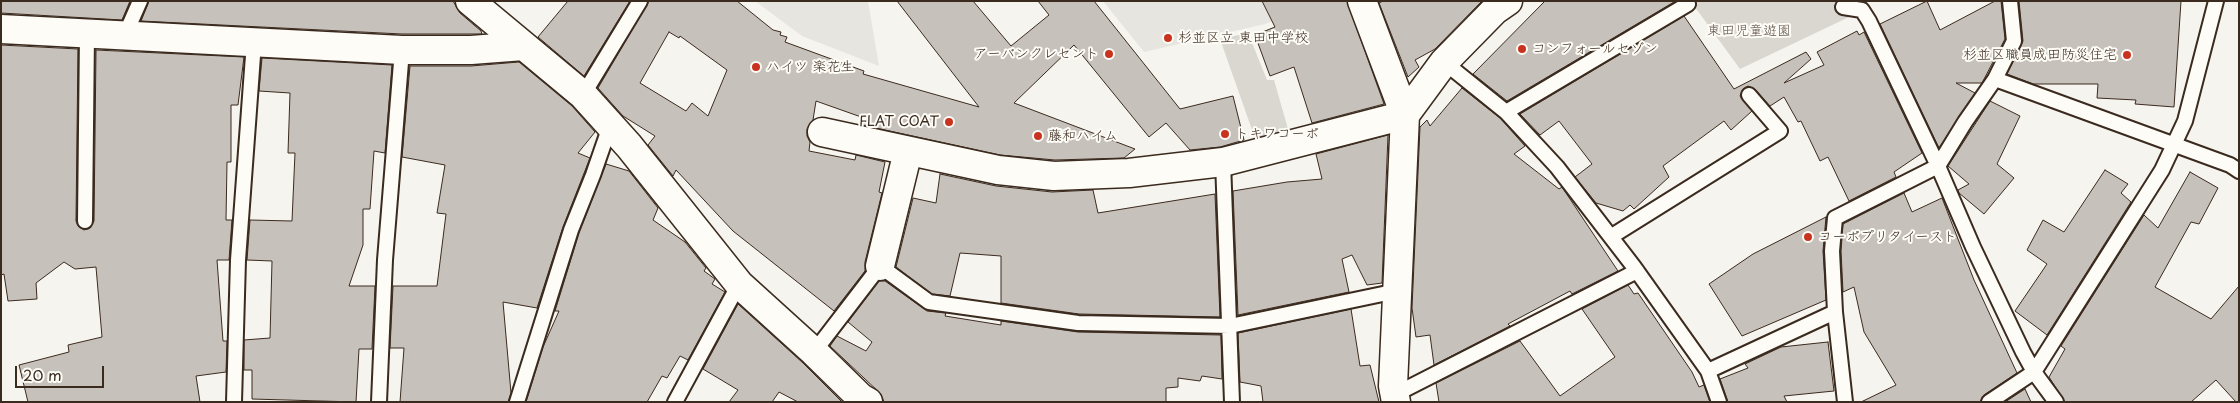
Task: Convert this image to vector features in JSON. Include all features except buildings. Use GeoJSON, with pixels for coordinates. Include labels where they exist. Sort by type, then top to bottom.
{"type":"FeatureCollection","features":[{"type":"Feature","properties":{"kind":"street"},"geometry":{"type":"LineString","coordinates":[[470,1],[583,95],[629,146],[739,284],[814,352],[863,400]]}},
{"type":"Feature","properties":{"kind":"street"},"geometry":{"type":"LineString","coordinates":[[1362,1],[1405,115],[1397,291],[1395,398]]}},
{"type":"Feature","properties":{"kind":"street"},"geometry":{"type":"LineString","coordinates":[[822,132],[998,170],[1054,176],[1129,174],[1223,162],[1405,115],[1444,62],[1498,4]]}},
{"type":"Feature","properties":{"kind":"street"},"geometry":{"type":"LineString","coordinates":[[1,29],[402,50],[471,50],[524,46]]}},
{"type":"Feature","properties":{"kind":"street"},"geometry":{"type":"LineString","coordinates":[[880,266],[908,151]]}},
{"type":"Feature","properties":{"kind":"lane"},"geometry":{"type":"LineString","coordinates":[[125,35],[140,1]]}},
{"type":"Feature","properties":{"kind":"lane"},"geometry":{"type":"LineString","coordinates":[[583,95],[640,1]]}},
{"type":"Feature","properties":{"kind":"lane"},"geometry":{"type":"LineString","coordinates":[[1845,402],[1835,312],[1832,251],[1835,218],[1938,166],[1965,122],[1995,79],[2014,41],[2010,1]]}},
{"type":"Feature","properties":{"kind":"lane"},"geometry":{"type":"LineString","coordinates":[[1989,402],[2034,372],[2162,170],[2185,121],[2216,1]]}},
{"type":"Feature","properties":{"kind":"lane"},"geometry":{"type":"LineString","coordinates":[[1506,112],[1688,4]]}},
{"type":"Feature","properties":{"kind":"lane"},"geometry":{"type":"LineString","coordinates":[[1844,7],[1862,10],[1938,166],[1973,246],[2034,372],[2056,402]]}},
{"type":"Feature","properties":{"kind":"lane"},"geometry":{"type":"LineString","coordinates":[[85,222],[87,34]]}},
{"type":"Feature","properties":{"kind":"lane"},"geometry":{"type":"LineString","coordinates":[[234,402],[238,260],[254,42]]}},
{"type":"Feature","properties":{"kind":"lane"},"geometry":{"type":"LineString","coordinates":[[379,402],[385,260],[402,50]]}},
{"type":"Feature","properties":{"kind":"lane"},"geometry":{"type":"LineString","coordinates":[[1444,62],[1506,112],[1557,167],[1612,236],[1708,370],[1720,402]]}},
{"type":"Feature","properties":{"kind":"lane"},"geometry":{"type":"LineString","coordinates":[[1995,79],[2230,165],[2239,171]]}},
{"type":"Feature","properties":{"kind":"lane"},"geometry":{"type":"LineString","coordinates":[[1612,236],[1780,131],[1749,95]]}},
{"type":"Feature","properties":{"kind":"lane"},"geometry":{"type":"LineString","coordinates":[[517,402],[571,230],[610,126]]}},
{"type":"Feature","properties":{"kind":"lane"},"geometry":{"type":"LineString","coordinates":[[1223,162],[1232,402]]}},
{"type":"Feature","properties":{"kind":"lane"},"geometry":{"type":"LineString","coordinates":[[814,352],[880,266],[929,302],[1078,323],[1230,326],[1397,291]]}},
{"type":"Feature","properties":{"kind":"lane"},"geometry":{"type":"LineString","coordinates":[[1395,398],[1637,271]]}},
{"type":"Feature","properties":{"kind":"lane"},"geometry":{"type":"LineString","coordinates":[[675,402],[739,284]]}},
{"type":"Feature","properties":{"kind":"lane"},"geometry":{"type":"LineString","coordinates":[[1708,370],[1835,312]]}},
{"type":"Feature","properties":{"kind":"shaded area"},"geometry":{"type":"Polygon","coordinates":[[[755,1],[868,1],[879,66],[802,36],[755,1]]]}},
{"type":"Feature","properties":{"kind":"shaded area","name":"杉並区立 東田中学校"},"geometry":{"type":"Polygon","coordinates":[[[1103,1],[1321,1],[1265,24],[1144,52],[1103,1]]]}},
{"type":"Feature","properties":{"kind":"green space","name":"東田児童遊園"},"geometry":{"type":"Polygon","coordinates":[[[1696,1],[1840,1],[1849,17],[1740,69],[1692,3],[1696,1]]]}},
{"type":"Feature","properties":{"kind":"green space"},"geometry":{"type":"Polygon","coordinates":[[[1248,33],[1267,80],[1274,80],[1288,129],[1256,141],[1220,39],[1248,33]]]}},
{"type":"Feature","properties":{"kind":"place","name":"杉並区立 東田中学校"},"geometry":{"type":"Point","coordinates":[1168,38]}},
{"type":"Feature","properties":{"kind":"place","name":"コンフォールセゾン"},"geometry":{"type":"Point","coordinates":[1522,49]}},
{"type":"Feature","properties":{"kind":"place","name":"アーバンクレセント"},"geometry":{"type":"Point","coordinates":[1109,54]}},
{"type":"Feature","properties":{"kind":"place","name":"杉並区職員成田防災住宅"},"geometry":{"type":"Point","coordinates":[2127,55]}},
{"type":"Feature","properties":{"kind":"place","name":"ハイツ 楽花生"},"geometry":{"type":"Point","coordinates":[756,67]}},
{"type":"Feature","properties":{"kind":"place","name":"FLAT COAT"},"geometry":{"type":"Point","coordinates":[949,122]}},
{"type":"Feature","properties":{"kind":"place","name":"トキワコーポ"},"geometry":{"type":"Point","coordinates":[1225,134]}},
{"type":"Feature","properties":{"kind":"place","name":"藤和ハイム"},"geometry":{"type":"Point","coordinates":[1038,136]}},
{"type":"Feature","properties":{"kind":"place","name":"コーポプリタイースト"},"geometry":{"type":"Point","coordinates":[1808,237]}}]}
